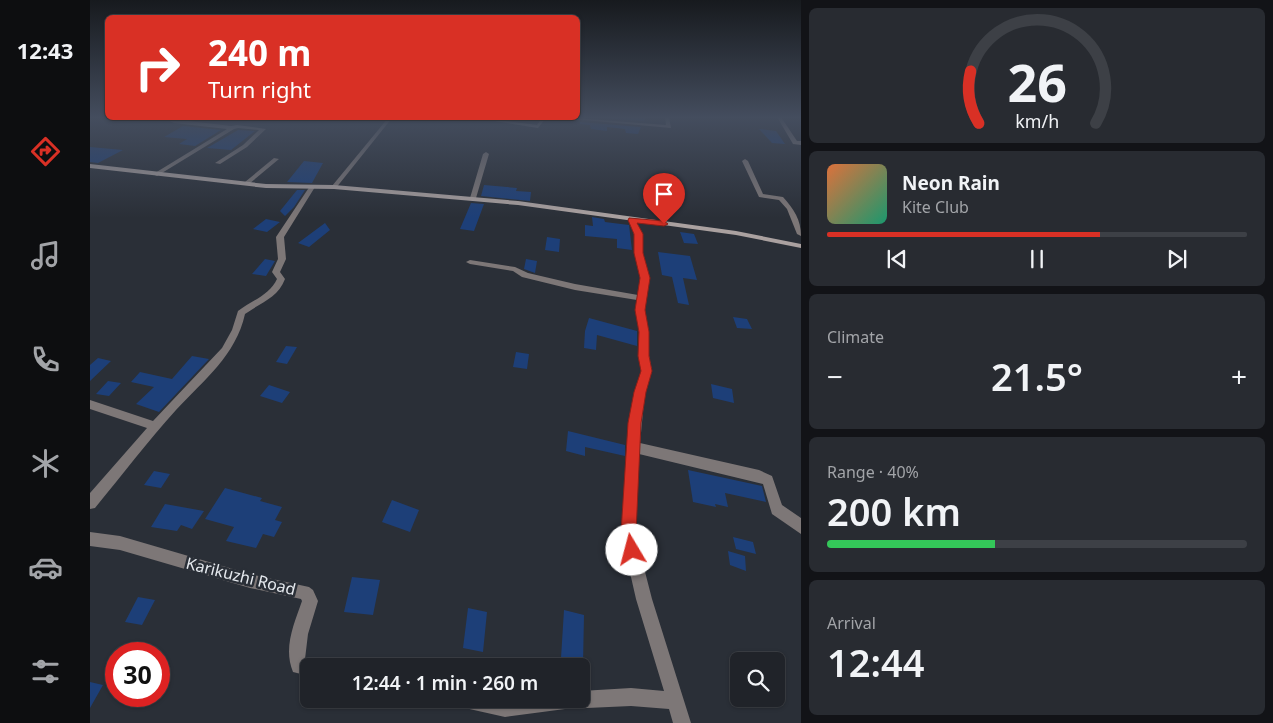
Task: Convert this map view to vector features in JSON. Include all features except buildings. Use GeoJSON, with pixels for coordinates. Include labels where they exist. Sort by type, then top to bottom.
{"type":"FeatureCollection","features":[{"type":"Feature","properties":{"kind":"main road"},"geometry":{"type":"LineString","coordinates":[[90,166],[247,183],[334,187],[473,198],[736,233],[800,246]]}},
{"type":"Feature","properties":{"kind":"street"},"geometry":{"type":"LineString","coordinates":[[157,174],[195,151]]}},
{"type":"Feature","properties":{"kind":"street"},"geometry":{"type":"LineString","coordinates":[[218,163],[237,151]]}},
{"type":"Feature","properties":{"kind":"street"},"geometry":{"type":"LineString","coordinates":[[334,187],[363,151]]}},
{"type":"Feature","properties":{"kind":"street"},"geometry":{"type":"LineString","coordinates":[[473,198],[486,154]]}},
{"type":"Feature","properties":{"kind":"street"},"geometry":{"type":"LineString","coordinates":[[247,183],[276,158]]}},
{"type":"Feature","properties":{"kind":"street"},"geometry":{"type":"LineString","coordinates":[[745,161],[761,196],[781,198],[790,209],[800,234]]}},
{"type":"Feature","properties":{"kind":"street"},"geometry":{"type":"LineString","coordinates":[[90,503],[155,426],[225,350],[236,330],[241,313],[279,285],[280,279],[276,272],[282,259],[280,237],[291,222],[302,199],[312,187]]}},
{"type":"Feature","properties":{"kind":"street"},"geometry":{"type":"LineString","coordinates":[[632,220],[638,234],[639,253],[645,278],[640,310],[644,332],[646,371],[640,392],[628,533],[644,599],[682,723]]}},
{"type":"Feature","properties":{"kind":"street"},"geometry":{"type":"LineString","coordinates":[[470,262],[515,269],[525,275],[575,287],[642,298]]}},
{"type":"Feature","properties":{"kind":"street"},"geometry":{"type":"LineString","coordinates":[[90,404],[155,426]]}},
{"type":"Feature","properties":{"kind":"street"},"geometry":{"type":"LineString","coordinates":[[634,448],[759,476],[768,480],[777,509],[800,527]]}},
{"type":"Feature","properties":{"kind":"street","name":"Karikuzhi Road"},"geometry":{"type":"LineString","coordinates":[[90,539],[120,542],[250,581],[304,592],[310,601],[303,624],[296,661],[300,666]]}},
{"type":"Feature","properties":{"kind":"street"},"geometry":{"type":"LineString","coordinates":[[590,699],[631,697],[676,701]]}},
{"type":"Feature","properties":{"kind":"route"},"geometry":{"type":"LineString","coordinates":[[632,550],[628,533],[635,423],[640,392],[646,371],[644,332],[640,310],[645,278],[639,253],[638,234],[632,220],[664,224]]}}]}
